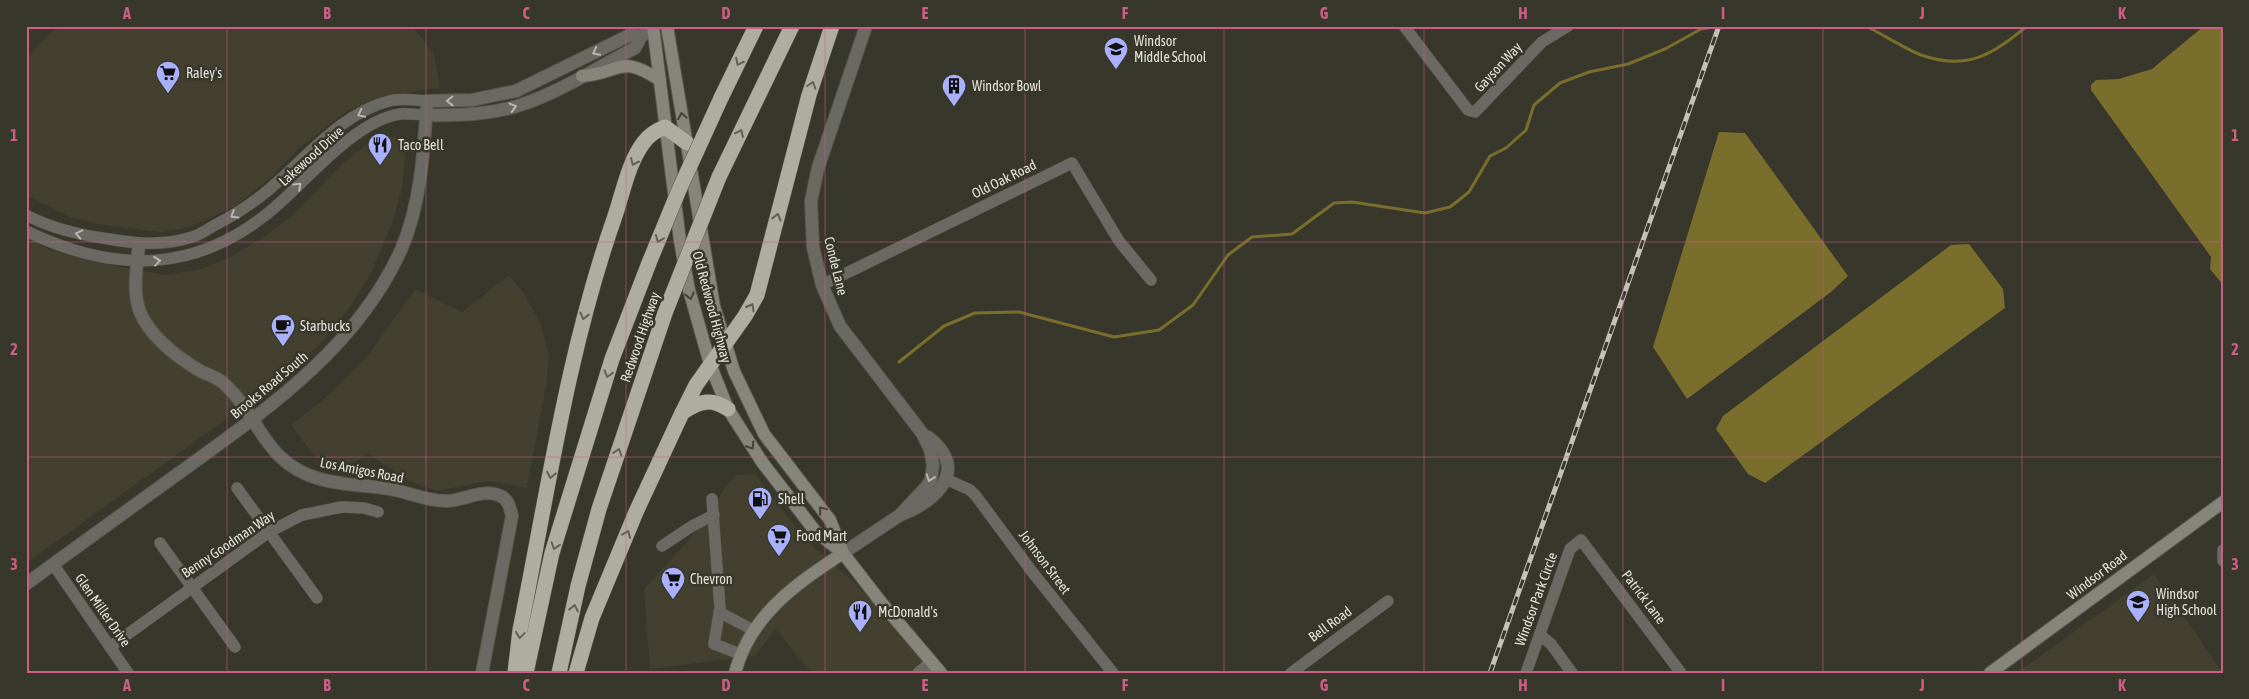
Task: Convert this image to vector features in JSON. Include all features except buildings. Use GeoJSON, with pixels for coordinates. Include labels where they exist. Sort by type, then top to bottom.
{"type":"FeatureCollection","features":[{"type":"Feature","properties":{"kind":"highway","name":"Redwood Highway"},"geometry":{"type":"LineString","coordinates":[[526,673],[552,553],[612,359],[679,190],[756,26]]}},
{"type":"Feature","properties":{"kind":"highway","name":"Redwood Highway"},"geometry":{"type":"LineString","coordinates":[[559,673],[578,586],[599,509],[665,313],[719,177],[792,26]]}},
{"type":"Feature","properties":{"kind":"highway"},"geometry":{"type":"LineString","coordinates":[[576,673],[592,618],[636,512],[682,413],[696,385],[757,295],[809,95],[832,26]]}},
{"type":"Feature","properties":{"kind":"highway"},"geometry":{"type":"LineString","coordinates":[[515,673],[520,630],[576,350],[598,264],[632,166],[643,142],[654,132],[665,127],[687,143]]}},
{"type":"Feature","properties":{"kind":"highway"},"geometry":{"type":"LineString","coordinates":[[682,413],[697,403],[707,401],[718,402],[728,409]]}},
{"type":"Feature","properties":{"kind":"main road","name":"Old Redwood Highway"},"geometry":{"type":"LineString","coordinates":[[667,26],[714,306],[734,371],[764,434],[783,462],[830,520],[843,553]]}},
{"type":"Feature","properties":{"kind":"main road","name":"Old Redwood Highway"},"geometry":{"type":"LineString","coordinates":[[655,27],[665,127],[680,241],[689,290],[710,364],[728,409],[762,462],[816,531],[843,553]]}},
{"type":"Feature","properties":{"kind":"main road"},"geometry":{"type":"LineString","coordinates":[[582,76],[597,75],[615,66],[629,65],[640,68],[660,80]]}},
{"type":"Feature","properties":{"kind":"main road","name":"Windsor Road"},"geometry":{"type":"LineString","coordinates":[[1990,673],[2223,502]]}},
{"type":"Feature","properties":{"kind":"main road"},"geometry":{"type":"LineString","coordinates":[[735,673],[740,654],[753,630],[776,602],[843,553],[885,608],[941,673]]}},
{"type":"Feature","properties":{"kind":"street","name":"Conde Lane"},"geometry":{"type":"LineString","coordinates":[[866,26],[818,168],[811,201],[813,246],[822,285],[840,326],[922,432],[941,451],[947,464],[946,479],[942,490],[915,509],[900,514]]}},
{"type":"Feature","properties":{"kind":"street","name":"Gayson Way"},"geometry":{"type":"LineString","coordinates":[[1404,26],[1468,110],[1475,112],[1542,42],[1568,26]]}},
{"type":"Feature","properties":{"kind":"street","name":"Lakewood Drive"},"geometry":{"type":"LineString","coordinates":[[26,231],[59,247],[113,259],[151,262],[189,256],[236,236],[264,217],[346,141],[377,122],[400,114],[465,116],[515,106],[545,95],[635,48],[641,36],[655,27]]}},
{"type":"Feature","properties":{"kind":"street","name":"Lakewood Drive"},"geometry":{"type":"LineString","coordinates":[[26,215],[39,222],[77,234],[139,244],[159,244],[193,237],[234,216],[265,193],[356,115],[390,101],[406,99],[427,101],[472,100],[516,91],[630,35],[641,36]]}},
{"type":"Feature","properties":{"kind":"street","name":"Brooks Road South"},"geometry":{"type":"LineString","coordinates":[[26,584],[252,420],[294,387],[354,326],[388,276],[402,248],[417,195],[427,101]]}},
{"type":"Feature","properties":{"kind":"street","name":"Old Oak Road"},"geometry":{"type":"LineString","coordinates":[[822,285],[1072,163],[1119,241],[1151,280]]}},
{"type":"Feature","properties":{"kind":"street","name":"Los Amigos Road"},"geometry":{"type":"LineString","coordinates":[[139,244],[135,276],[140,311],[153,331],[181,359],[222,382],[252,420],[265,442],[295,468],[318,479],[396,490],[432,500],[449,501],[486,493],[501,496],[506,500],[512,516],[482,673]]}},
{"type":"Feature","properties":{"kind":"street","name":"Conde Lane"},"geometry":{"type":"LineString","coordinates":[[843,553],[900,514],[931,480],[932,457],[922,432]]}},
{"type":"Feature","properties":{"kind":"street","name":"Johnson Street"},"geometry":{"type":"LineString","coordinates":[[946,479],[976,496],[1033,573],[1113,673]]}},
{"type":"Feature","properties":{"kind":"street"},"geometry":{"type":"LineString","coordinates":[[237,488],[317,598]]}},
{"type":"Feature","properties":{"kind":"street"},"geometry":{"type":"LineString","coordinates":[[712,499],[719,612],[714,644],[740,654]]}},
{"type":"Feature","properties":{"kind":"street","name":"Benny Goodman Way"},"geometry":{"type":"LineString","coordinates":[[110,647],[191,586],[269,532],[302,515],[342,507],[364,508],[378,512]]}},
{"type":"Feature","properties":{"kind":"street"},"geometry":{"type":"LineString","coordinates":[[662,546],[692,526],[714,515]]}},
{"type":"Feature","properties":{"kind":"street","name":"Windsor Park Circle"},"geometry":{"type":"LineString","coordinates":[[1526,673],[1570,548],[1581,540]]}},
{"type":"Feature","properties":{"kind":"street","name":"Patrick Lane"},"geometry":{"type":"LineString","coordinates":[[1581,540],[1682,673]]}},
{"type":"Feature","properties":{"kind":"street"},"geometry":{"type":"LineString","coordinates":[[160,543],[235,647]]}},
{"type":"Feature","properties":{"kind":"street"},"geometry":{"type":"LineString","coordinates":[[2223,550],[2223,561]]}},
{"type":"Feature","properties":{"kind":"street","name":"Glen Miller Drive"},"geometry":{"type":"LineString","coordinates":[[53,564],[128,673]]}},
{"type":"Feature","properties":{"kind":"street","name":"Bell Road"},"geometry":{"type":"LineString","coordinates":[[1291,673],[1388,601]]}},
{"type":"Feature","properties":{"kind":"street"},"geometry":{"type":"LineString","coordinates":[[719,612],[753,630]]}},
{"type":"Feature","properties":{"kind":"street"},"geometry":{"type":"LineString","coordinates":[[1540,635],[1551,644],[1572,673]]}},
{"type":"Feature","properties":{"kind":"street"},"geometry":{"type":"LineString","coordinates":[[918,673],[932,661]]}},
{"type":"Feature","properties":{"kind":"shaded area"},"geometry":{"type":"Polygon","coordinates":[[[62,26],[412,26],[434,54],[440,87],[395,95],[348,110],[299,148],[271,177],[234,207],[187,228],[159,232],[97,224],[70,217],[26,195],[26,59],[49,34],[62,26]]]}},
{"type":"Feature","properties":{"kind":"shaded area"},"geometry":{"type":"Polygon","coordinates":[[[2204,26],[2223,26],[2223,285],[2210,269],[2211,257],[2091,90],[2091,85],[2096,80],[2119,79],[2152,69],[2204,26]]]}},
{"type":"Feature","properties":{"kind":"shaded area"},"geometry":{"type":"Polygon","coordinates":[[[1719,132],[1745,133],[1848,276],[1831,292],[1687,399],[1653,347],[1719,132]]]}},
{"type":"Feature","properties":{"kind":"shaded area"},"geometry":{"type":"Polygon","coordinates":[[[396,136],[405,155],[402,189],[392,224],[369,277],[349,308],[323,341],[303,360],[221,423],[26,563],[26,236],[50,250],[120,267],[165,275],[198,270],[231,257],[262,238],[291,217],[345,161],[375,139],[396,136]]]}},
{"type":"Feature","properties":{"kind":"shaded area"},"geometry":{"type":"Polygon","coordinates":[[[1969,244],[2003,289],[2005,308],[1765,483],[1748,474],[1716,429],[1723,416],[1951,245],[1969,244]]]}},
{"type":"Feature","properties":{"kind":"shaded area"},"geometry":{"type":"Polygon","coordinates":[[[509,275],[524,294],[541,324],[549,356],[546,386],[527,488],[489,481],[436,491],[409,481],[367,453],[345,469],[315,457],[291,425],[325,398],[370,353],[415,289],[462,312],[509,275]]]}},
{"type":"Feature","properties":{"kind":"shaded area"},"geometry":{"type":"Polygon","coordinates":[[[754,473],[806,540],[855,583],[935,672],[812,673],[776,630],[754,656],[650,669],[644,589],[688,541],[732,479],[737,475],[754,473]]]}},
{"type":"Feature","properties":{"kind":"shaded area","name":"Windsor High School"},"geometry":{"type":"Polygon","coordinates":[[[2154,574],[2223,673],[2017,673],[2154,574]]]}},
{"type":"Feature","properties":{"kind":"waterway"},"geometry":{"type":"LineString","coordinates":[[899,362],[944,326],[975,313],[1019,312],[1114,337],[1159,330],[1193,305],[1228,255],[1252,237],[1292,234],[1334,203],[1352,202],[1425,213],[1450,207],[1469,192],[1490,156],[1506,148],[1526,130],[1534,105],[1560,83],[1589,72],[1628,64],[1665,49],[1701,29],[1719,26]]}},
{"type":"Feature","properties":{"kind":"waterway"},"geometry":{"type":"LineString","coordinates":[[1866,26],[1921,55],[1937,60],[1952,61],[1966,61],[1990,52],[2027,26]]}},
{"type":"Feature","properties":{"kind":"railway"},"geometry":{"type":"LineString","coordinates":[[1490,673],[1719,26]]}},
{"type":"Feature","properties":{"kind":"place","name":"Windsor Middle School"},"geometry":{"type":"Point","coordinates":[1116,70]}},
{"type":"Feature","properties":{"kind":"place","name":"Raley's"},"geometry":{"type":"Point","coordinates":[168,94]}},
{"type":"Feature","properties":{"kind":"place","name":"Windsor Bowl"},"geometry":{"type":"Point","coordinates":[954,107]}},
{"type":"Feature","properties":{"kind":"place","name":"Taco Bell"},"geometry":{"type":"Point","coordinates":[380,166]}},
{"type":"Feature","properties":{"kind":"place","name":"Starbucks"},"geometry":{"type":"Point","coordinates":[283,347]}},
{"type":"Feature","properties":{"kind":"place","name":"Shell"},"geometry":{"type":"Point","coordinates":[760,520]}},
{"type":"Feature","properties":{"kind":"place","name":"Food Mart"},"geometry":{"type":"Point","coordinates":[779,557]}},
{"type":"Feature","properties":{"kind":"place","name":"Chevron"},"geometry":{"type":"Point","coordinates":[673,600]}},
{"type":"Feature","properties":{"kind":"place","name":"Windsor High School"},"geometry":{"type":"Point","coordinates":[2138,623]}},
{"type":"Feature","properties":{"kind":"place","name":"McDonald's"},"geometry":{"type":"Point","coordinates":[860,633]}}]}
